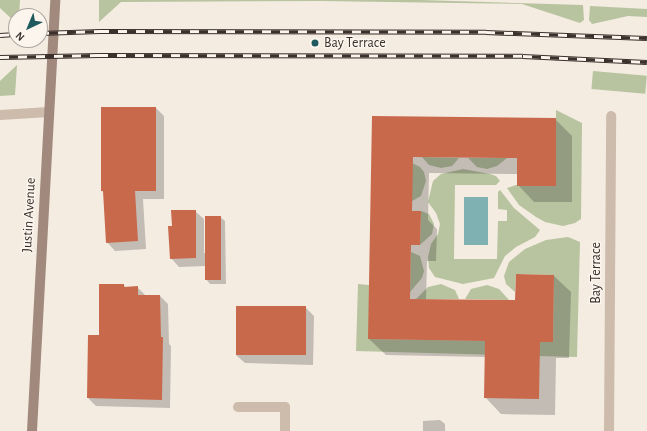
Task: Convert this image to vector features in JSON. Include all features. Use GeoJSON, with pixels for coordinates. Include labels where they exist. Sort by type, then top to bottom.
{"type":"FeatureCollection","features":[{"type":"Feature","properties":{"kind":"street","name":"Justin Avenue"},"geometry":{"type":"LineString","coordinates":[[32,431],[55,0]]}},
{"type":"Feature","properties":{"kind":"street"},"geometry":{"type":"LineString","coordinates":[[0,114],[49,112]]}},
{"type":"Feature","properties":{"kind":"street","name":"Bay Terrace"},"geometry":{"type":"LineString","coordinates":[[609,431],[611,116]]}},
{"type":"Feature","properties":{"kind":"street"},"geometry":{"type":"LineString","coordinates":[[238,407],[285,407],[285,431]]}},
{"type":"Feature","properties":{"kind":"green space"},"geometry":{"type":"Polygon","coordinates":[[[0,0],[20,0],[20,8],[8,8],[8,16],[0,8],[0,0]]]}},
{"type":"Feature","properties":{"kind":"green space"},"geometry":{"type":"Polygon","coordinates":[[[99,0],[421,0],[583,5],[584,20],[580,23],[522,4],[320,1],[121,2],[99,22],[99,0]]]}},
{"type":"Feature","properties":{"kind":"green space"},"geometry":{"type":"Polygon","coordinates":[[[590,6],[647,9],[647,17],[628,16],[592,24],[589,20],[590,6]]]}},
{"type":"Feature","properties":{"kind":"green space"},"geometry":{"type":"Polygon","coordinates":[[[17,65],[15,95],[0,96],[0,81],[17,65]]]}},
{"type":"Feature","properties":{"kind":"green space"},"geometry":{"type":"Polygon","coordinates":[[[593,71],[647,76],[645,94],[591,89],[593,71]]]}},
{"type":"Feature","properties":{"kind":"green space"},"geometry":{"type":"Polygon","coordinates":[[[556,110],[582,123],[581,219],[575,223],[563,226],[545,222],[536,217],[519,205],[507,188],[516,185],[556,186],[556,110]]]}},
{"type":"Feature","properties":{"kind":"green space"},"geometry":{"type":"Polygon","coordinates":[[[422,157],[459,158],[452,166],[441,168],[429,165],[422,157]]]}},
{"type":"Feature","properties":{"kind":"green space"},"geometry":{"type":"Polygon","coordinates":[[[468,158],[507,158],[497,166],[487,169],[477,167],[468,158]]]}},
{"type":"Feature","properties":{"kind":"green space"},"geometry":{"type":"Polygon","coordinates":[[[412,163],[420,167],[424,172],[426,181],[421,196],[412,201],[412,163]]]}},
{"type":"Feature","properties":{"kind":"green space"},"geometry":{"type":"Polygon","coordinates":[[[463,169],[490,174],[496,176],[500,181],[496,185],[455,185],[454,259],[497,259],[498,221],[507,221],[507,210],[498,209],[498,192],[500,190],[514,208],[540,230],[535,237],[516,247],[505,256],[494,278],[463,284],[435,277],[429,268],[428,257],[431,244],[438,234],[440,224],[436,213],[428,202],[433,181],[441,174],[463,169]]]}},
{"type":"Feature","properties":{"kind":"green space"},"geometry":{"type":"Polygon","coordinates":[[[421,211],[429,214],[434,224],[432,234],[420,245],[421,211]]]}},
{"type":"Feature","properties":{"kind":"green space"},"geometry":{"type":"Polygon","coordinates":[[[568,237],[580,242],[577,357],[356,351],[358,284],[369,285],[369,339],[553,342],[554,275],[516,274],[515,292],[506,284],[504,276],[509,262],[525,249],[546,240],[568,237]]]}},
{"type":"Feature","properties":{"kind":"green space"},"geometry":{"type":"Polygon","coordinates":[[[411,252],[420,256],[424,271],[422,278],[410,292],[411,252]]]}},
{"type":"Feature","properties":{"kind":"green space"},"geometry":{"type":"Polygon","coordinates":[[[441,284],[455,290],[459,299],[416,299],[428,287],[441,284]]]}},
{"type":"Feature","properties":{"kind":"green space"},"geometry":{"type":"Polygon","coordinates":[[[487,285],[499,289],[509,300],[465,299],[471,289],[487,285]]]}},
{"type":"Feature","properties":{"kind":"water"},"geometry":{"type":"Polygon","coordinates":[[[464,197],[488,197],[488,245],[464,245],[464,197]]]}},
{"type":"Feature","properties":{"kind":"building"},"geometry":{"type":"Polygon","coordinates":[[[101,107],[156,107],[156,191],[135,191],[138,241],[106,243],[103,191],[101,191],[101,107]]]}},
{"type":"Feature","properties":{"kind":"building"},"geometry":{"type":"Polygon","coordinates":[[[372,116],[556,118],[556,186],[517,186],[517,158],[413,157],[412,211],[421,211],[420,245],[411,245],[410,299],[515,300],[516,274],[554,275],[553,342],[540,342],[539,399],[484,398],[485,341],[368,339],[372,116]]]}},
{"type":"Feature","properties":{"kind":"building"},"geometry":{"type":"Polygon","coordinates":[[[171,210],[196,210],[196,258],[170,259],[168,226],[172,226],[171,210]]]}},
{"type":"Feature","properties":{"kind":"building"},"geometry":{"type":"Polygon","coordinates":[[[205,216],[221,216],[221,280],[205,280],[205,216]]]}},
{"type":"Feature","properties":{"kind":"building"},"geometry":{"type":"Polygon","coordinates":[[[99,284],[124,284],[124,287],[138,286],[138,295],[160,295],[161,337],[163,337],[162,400],[87,398],[88,335],[99,335],[99,284]]]}},
{"type":"Feature","properties":{"kind":"building"},"geometry":{"type":"Polygon","coordinates":[[[236,306],[306,306],[306,355],[236,355],[236,306]]]}},
{"type":"Feature","properties":{"kind":"railway"},"geometry":{"type":"LineString","coordinates":[[48,33],[100,31],[486,32],[647,38]]}},
{"type":"Feature","properties":{"kind":"railway"},"geometry":{"type":"LineString","coordinates":[[0,35],[8,34]]}},
{"type":"Feature","properties":{"kind":"railway"},"geometry":{"type":"LineString","coordinates":[[0,57],[99,55],[523,56],[647,62]]}},
{"type":"Feature","properties":{"kind":"place","name":"Bay Terrace"},"geometry":{"type":"Point","coordinates":[315,43]}}]}
